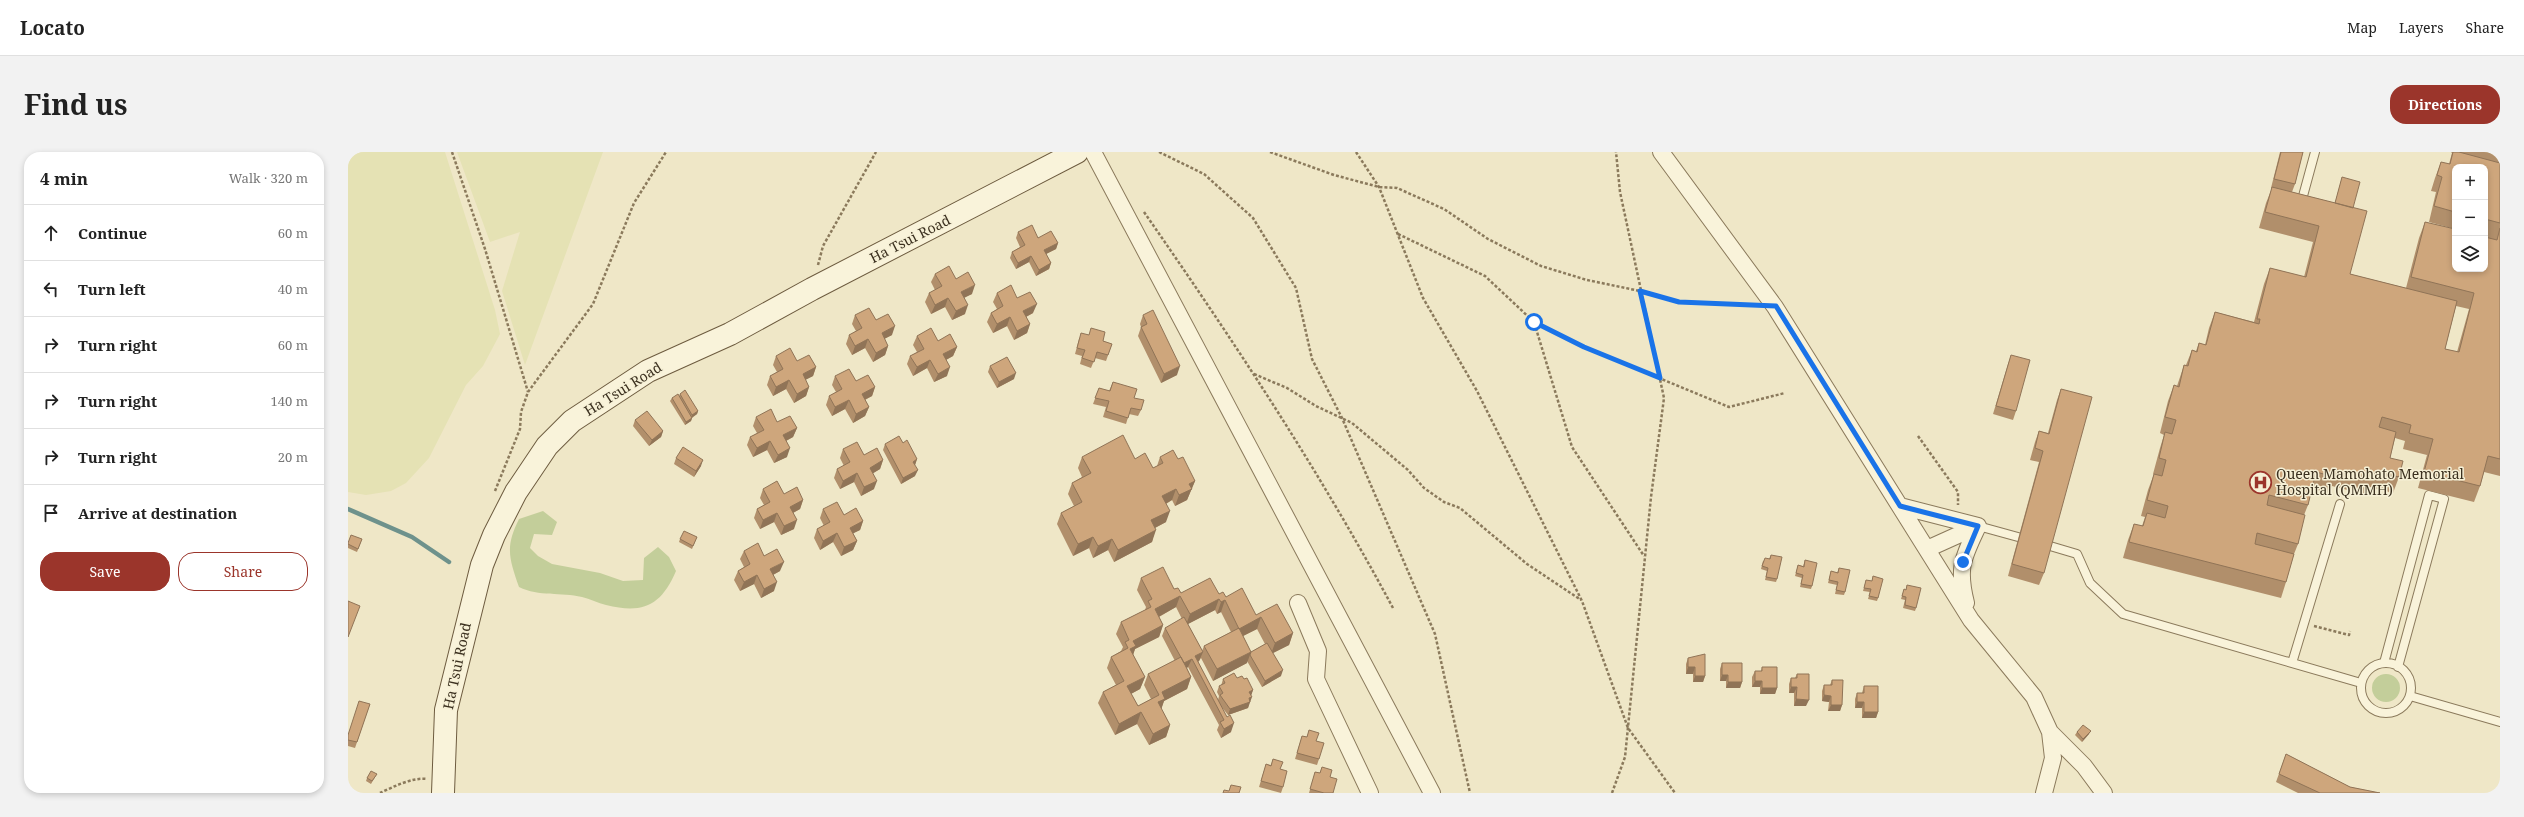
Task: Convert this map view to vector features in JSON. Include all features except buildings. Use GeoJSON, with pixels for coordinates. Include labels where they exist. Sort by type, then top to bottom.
{"type":"FeatureCollection","features":[{"type":"Feature","properties":{"kind":"street","name":"Ha Tsui Road"},"geometry":{"type":"LineString","coordinates":[[443,787],[446,710],[482,565],[494,535],[516,492],[547,446],[572,421],[648,371],[730,334],[812,289],[1077,152]]}},
{"type":"Feature","properties":{"kind":"street"},"geometry":{"type":"LineString","coordinates":[[1093,152],[1432,793]]}},
{"type":"Feature","properties":{"kind":"street"},"geometry":{"type":"LineString","coordinates":[[1661,152],[1776,306],[1971,620],[2034,697],[2050,732],[2053,758],[2044,793]]}},
{"type":"Feature","properties":{"kind":"street"},"geometry":{"type":"LineString","coordinates":[[1900,506],[1957,519],[1978,526]]}},
{"type":"Feature","properties":{"kind":"street"},"geometry":{"type":"LineString","coordinates":[[1927,549],[1978,526]]}},
{"type":"Feature","properties":{"kind":"street"},"geometry":{"type":"LineString","coordinates":[[1971,620],[1960,581],[1963,562],[1978,526]]}},
{"type":"Feature","properties":{"kind":"street"},"geometry":{"type":"LineString","coordinates":[[1298,603],[1318,651],[1316,679],[1370,793]]}},
{"type":"Feature","properties":{"kind":"street"},"geometry":{"type":"LineString","coordinates":[[2050,732],[2084,766],[2104,793]]}},
{"type":"Feature","properties":{"kind":"lane"},"geometry":{"type":"LineString","coordinates":[[2303,196],[2314,152]]}},
{"type":"Feature","properties":{"kind":"lane"},"geometry":{"type":"LineString","coordinates":[[2384,663],[2429,495],[2444,498],[2398,667]]}},
{"type":"Feature","properties":{"kind":"lane"},"geometry":{"type":"LineString","coordinates":[[2292,663],[2340,504]]}},
{"type":"Feature","properties":{"kind":"lane"},"geometry":{"type":"LineString","coordinates":[[1978,526],[2018,537]]}},
{"type":"Feature","properties":{"kind":"lane"},"geometry":{"type":"LineString","coordinates":[[2050,546],[2077,554],[2090,583],[2123,614],[2361,683]]}},
{"type":"Feature","properties":{"kind":"lane"},"geometry":{"type":"LineString","coordinates":[[2384,663],[2398,667],[2409,679],[2410,696],[2399,709],[2383,713],[2368,706],[2363,700],[2361,683],[2369,669],[2384,663]]}},
{"type":"Feature","properties":{"kind":"lane"},"geometry":{"type":"LineString","coordinates":[[2410,696],[2500,722]]}},
{"type":"Feature","properties":{"kind":"path"},"geometry":{"type":"LineString","coordinates":[[452,152],[485,249],[528,392]]}},
{"type":"Feature","properties":{"kind":"path"},"geometry":{"type":"LineString","coordinates":[[495,495],[496,487],[520,429],[521,412],[528,392],[593,304],[634,203],[666,152]]}},
{"type":"Feature","properties":{"kind":"path"},"geometry":{"type":"LineString","coordinates":[[812,289],[823,246],[876,152]]}},
{"type":"Feature","properties":{"kind":"path"},"geometry":{"type":"LineString","coordinates":[[1159,152],[1204,174],[1253,218],[1296,288],[1312,359],[1342,418],[1435,634],[1470,793]]}},
{"type":"Feature","properties":{"kind":"path"},"geometry":{"type":"LineString","coordinates":[[1270,152],[1334,176],[1379,187],[1397,188],[1444,209],[1488,239],[1541,266],[1587,280],[1640,291],[1679,302],[1776,306]]}},
{"type":"Feature","properties":{"kind":"path"},"geometry":{"type":"LineString","coordinates":[[1356,152],[1379,187],[1423,298],[1477,391],[1582,601],[1628,728],[1675,793]]}},
{"type":"Feature","properties":{"kind":"path"},"geometry":{"type":"LineString","coordinates":[[1612,793],[1625,757],[1644,556],[1664,398],[1620,192],[1616,152]]}},
{"type":"Feature","properties":{"kind":"path"},"geometry":{"type":"LineString","coordinates":[[1142,209],[1313,466],[1354,536],[1393,608]]}},
{"type":"Feature","properties":{"kind":"path"},"geometry":{"type":"LineString","coordinates":[[1398,234],[1485,276],[1534,322],[1584,347],[1729,407],[1785,393]]}},
{"type":"Feature","properties":{"kind":"path"},"geometry":{"type":"LineString","coordinates":[[1534,322],[1572,447],[1644,556]]}},
{"type":"Feature","properties":{"kind":"path"},"geometry":{"type":"LineString","coordinates":[[1253,374],[1287,388],[1316,406],[1352,423],[1389,454],[1424,488],[1444,502],[1460,508],[1527,564],[1582,601]]}},
{"type":"Feature","properties":{"kind":"path"},"geometry":{"type":"LineString","coordinates":[[1918,436],[1958,492],[1957,519]]}},
{"type":"Feature","properties":{"kind":"path"},"geometry":{"type":"LineString","coordinates":[[2304,624],[2349,635],[2350,631]]}},
{"type":"Feature","properties":{"kind":"path"},"geometry":{"type":"LineString","coordinates":[[380,793],[422,778],[443,787]]}},
{"type":"Feature","properties":{"kind":"shaded area"},"geometry":{"type":"Polygon","coordinates":[[[348,152],[445,152],[495,310],[500,334],[483,366],[466,385],[429,458],[406,483],[391,491],[366,495],[348,492],[348,152]]]}},
{"type":"Feature","properties":{"kind":"shaded area"},"geometry":{"type":"Polygon","coordinates":[[[457,152],[603,152],[525,365],[502,291],[520,232],[490,242],[457,152]]]}},
{"type":"Feature","properties":{"kind":"green space"},"geometry":{"type":"Polygon","coordinates":[[[543,511],[557,522],[552,535],[534,534],[530,548],[538,556],[552,564],[600,573],[623,581],[643,580],[644,558],[658,547],[669,557],[676,571],[670,583],[657,600],[640,607],[630,608],[619,608],[574,596],[534,592],[519,587],[510,553],[512,537],[519,519],[543,511]]]}},
{"type":"Feature","properties":{"kind":"green space"},"geometry":{"type":"Polygon","coordinates":[[[2386,674],[2396,678],[2400,688],[2396,698],[2386,702],[2376,698],[2372,688],[2376,678],[2386,674]]]}},
{"type":"Feature","properties":{"kind":"waterway"},"geometry":{"type":"LineString","coordinates":[[348,509],[412,537],[449,562]]}},
{"type":"Feature","properties":{"kind":"place","name":"Queen Mamohato Memorial Hospital (QMMH)"},"geometry":{"type":"Point","coordinates":[2260,482]}},
{"type":"Feature","properties":{"kind":"route"},"geometry":{"type":"LineString","coordinates":[[1534,322],[1584,347],[1660,378],[1640,291],[1679,302],[1776,306],[1874,467],[1900,506],[1957,519],[1978,526],[1963,562]]}}]}
